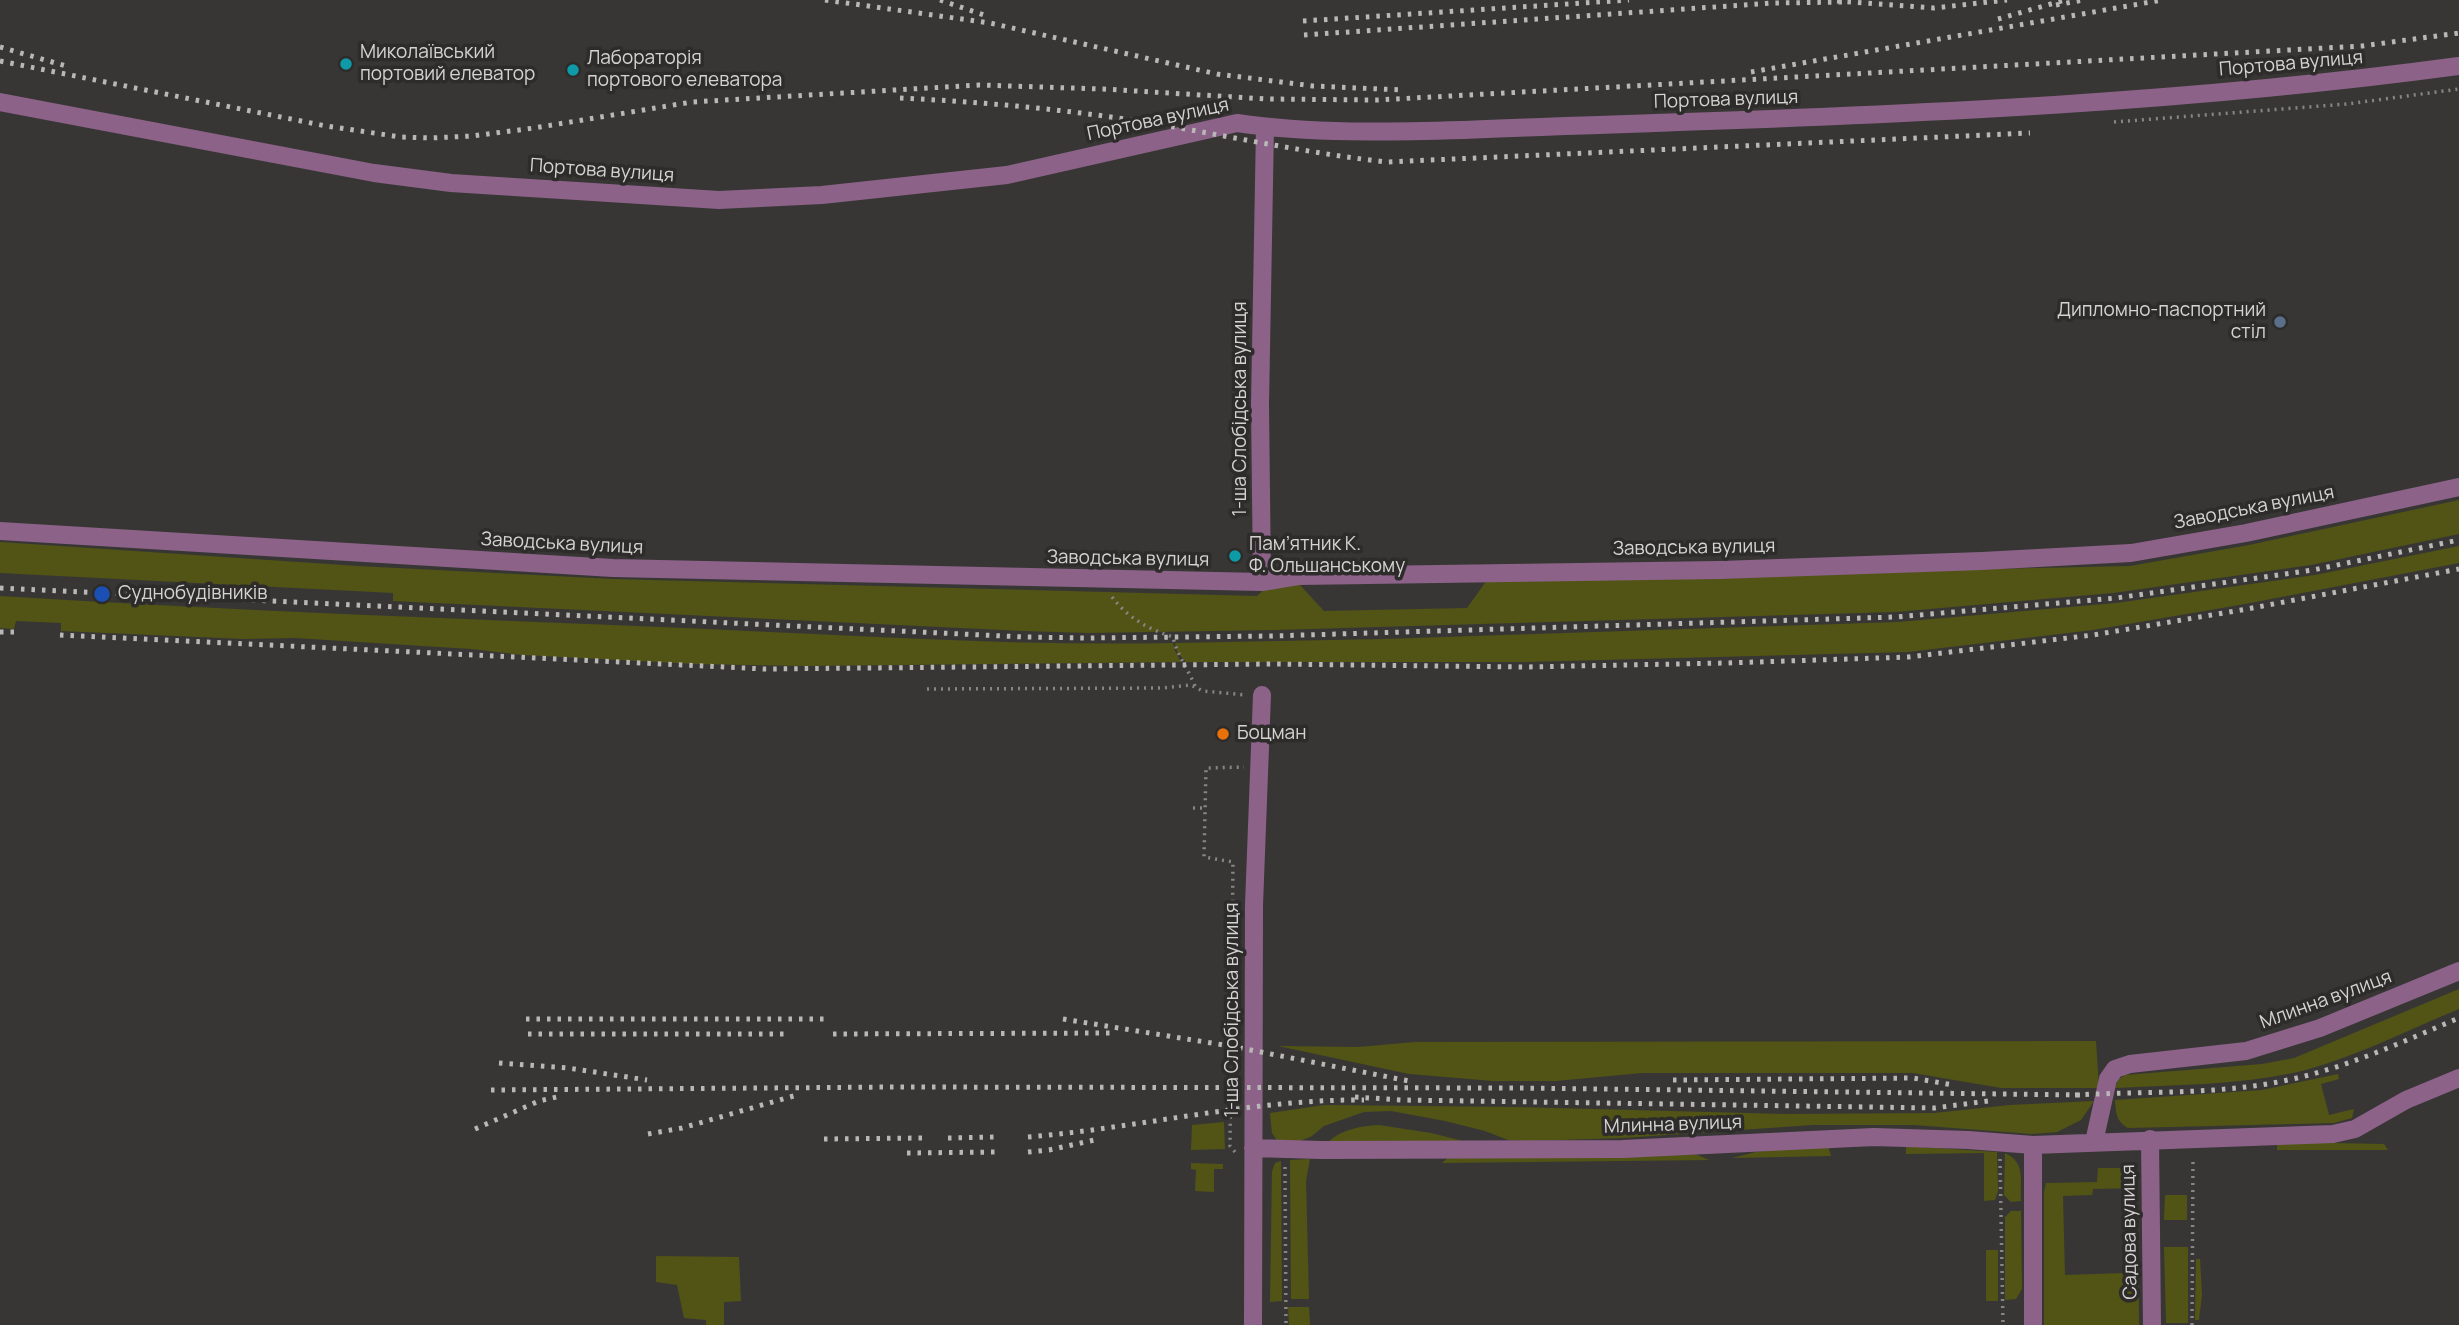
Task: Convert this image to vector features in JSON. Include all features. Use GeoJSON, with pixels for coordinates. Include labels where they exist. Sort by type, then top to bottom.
{"type":"FeatureCollection","features":[{"type":"Feature","properties":{"kind":"street","name":"Портова вулиця"},"geometry":{"type":"LineString","coordinates":[[0,102],[374,173],[451,183],[719,200],[822,195],[1007,175],[1237,123],[1265,127],[1392,132],[1865,116],[2271,88],[2459,66]]}},
{"type":"Feature","properties":{"kind":"street","name":"1-ша Слобідська вулиця"},"geometry":{"type":"LineString","coordinates":[[1262,582],[1260,405],[1265,127]]}},
{"type":"Feature","properties":{"kind":"street","name":"Заводська вулиця"},"geometry":{"type":"LineString","coordinates":[[0,531],[613,568],[1262,582],[1298,576],[1720,570],[2131,553],[2246,533],[2459,487]]}},
{"type":"Feature","properties":{"kind":"street","name":"1-ша Слобідська вулиця"},"geometry":{"type":"LineString","coordinates":[[1253,1325],[1245,1152],[1254,905],[1256,696]]}},
{"type":"Feature","properties":{"kind":"street","name":"Млинна вулиця"},"geometry":{"type":"LineString","coordinates":[[2094,1142],[2108,1079],[2115,1069],[2130,1064],[2246,1051],[2320,1028],[2459,971]]}},
{"type":"Feature","properties":{"kind":"street","name":"Млинна вулиця"},"geometry":{"type":"LineString","coordinates":[[1245,1152],[1285,1149],[1632,1149],[1874,1137],[2033,1145],[2344,1133],[2406,1100],[2459,1078]]}},
{"type":"Feature","properties":{"kind":"street","name":"Садова вулиця"},"geometry":{"type":"LineString","coordinates":[[2150,1139],[2152,1325]]}},
{"type":"Feature","properties":{"kind":"street"},"geometry":{"type":"LineString","coordinates":[[2033,1145],[2033,1325]]}},
{"type":"Feature","properties":{"kind":"path"},"geometry":{"type":"LineString","coordinates":[[2113,122],[2347,104],[2459,89]]}},
{"type":"Feature","properties":{"kind":"path"},"geometry":{"type":"LineString","coordinates":[[1100,580],[1130,616],[1148,629],[1172,637],[1176,651],[1186,665],[1196,688]]}},
{"type":"Feature","properties":{"kind":"path"},"geometry":{"type":"LineString","coordinates":[[927,689],[1163,688],[1191,685],[1203,691],[1256,696]]}},
{"type":"Feature","properties":{"kind":"path"},"geometry":{"type":"LineString","coordinates":[[1245,1152],[1230,1146],[1233,862],[1204,857],[1206,768],[1246,767]]}},
{"type":"Feature","properties":{"kind":"path"},"geometry":{"type":"LineString","coordinates":[[1193,808],[1205,808]]}},
{"type":"Feature","properties":{"kind":"path"},"geometry":{"type":"LineString","coordinates":[[2192,1325],[2193,1138]]}},
{"type":"Feature","properties":{"kind":"path"},"geometry":{"type":"LineString","coordinates":[[2000,1143],[2003,1325]]}},
{"type":"Feature","properties":{"kind":"path"},"geometry":{"type":"LineString","coordinates":[[1285,1149],[1286,1325]]}},
{"type":"Feature","properties":{"kind":"shaded area"},"geometry":{"type":"Polygon","coordinates":[[[2459,500],[2459,534],[2311,565],[2113,593],[1895,612],[1088,633],[393,601],[393,593],[0,573],[0,542],[358,566],[613,579],[1257,596],[1268,586],[1299,584],[1324,611],[1467,608],[1487,580],[2130,566],[2249,545],[2459,500]]]}},
{"type":"Feature","properties":{"kind":"shaded area"},"geometry":{"type":"Polygon","coordinates":[[[2459,546],[2459,563],[2093,630],[1908,652],[1525,662],[1186,662],[1177,652],[1175,643],[1898,622],[2116,603],[2315,575],[2459,546]]]}},
{"type":"Feature","properties":{"kind":"shaded area"},"geometry":{"type":"Polygon","coordinates":[[[0,596],[940,640],[1173,643],[1181,662],[801,666],[696,664],[523,655],[471,649],[295,638],[244,639],[61,631],[61,623],[16,621],[14,629],[0,628],[0,596]]]}},
{"type":"Feature","properties":{"kind":"shaded area"},"geometry":{"type":"Polygon","coordinates":[[[2459,989],[2459,1009],[2356,1053],[2314,1067],[2249,1080],[2115,1088],[2118,1080],[2125,1075],[2262,1064],[2294,1058],[2459,989]]]}},
{"type":"Feature","properties":{"kind":"shaded area"},"geometry":{"type":"Polygon","coordinates":[[[2096,1041],[2099,1088],[2001,1088],[1913,1073],[1642,1073],[1556,1081],[1493,1081],[1409,1074],[1278,1046],[1358,1047],[1415,1042],[2096,1041]]]}},
{"type":"Feature","properties":{"kind":"shaded area"},"geometry":{"type":"Polygon","coordinates":[[[2338,1074],[2339,1079],[2321,1084],[2329,1115],[2354,1109],[2352,1118],[2334,1123],[2128,1128],[2116,1113],[2115,1100],[2262,1090],[2338,1074]]]}},
{"type":"Feature","properties":{"kind":"shaded area"},"geometry":{"type":"Polygon","coordinates":[[[2094,1101],[2081,1120],[2057,1132],[2032,1134],[1914,1125],[1813,1125],[1622,1138],[1528,1141],[1508,1140],[1445,1121],[1391,1111],[1364,1112],[1324,1126],[1312,1136],[1298,1142],[1278,1142],[1272,1133],[1270,1113],[1324,1105],[1785,1114],[1934,1113],[2010,1105],[2094,1101]]]}},
{"type":"Feature","properties":{"kind":"shaded area"},"geometry":{"type":"Polygon","coordinates":[[[1224,1122],[1225,1149],[1191,1150],[1192,1125],[1224,1122]]]}},
{"type":"Feature","properties":{"kind":"shaded area"},"geometry":{"type":"Polygon","coordinates":[[[1379,1125],[1431,1133],[1475,1144],[1329,1141],[1352,1129],[1379,1125]]]}},
{"type":"Feature","properties":{"kind":"shaded area"},"geometry":{"type":"Polygon","coordinates":[[[2277,1142],[2384,1144],[2388,1150],[2277,1150],[2277,1142]]]}},
{"type":"Feature","properties":{"kind":"shaded area"},"geometry":{"type":"Polygon","coordinates":[[[1828,1145],[1831,1156],[1732,1158],[1756,1152],[1828,1145]]]}},
{"type":"Feature","properties":{"kind":"shaded area"},"geometry":{"type":"Polygon","coordinates":[[[1906,1146],[1997,1152],[1998,1191],[1995,1200],[1984,1201],[1984,1153],[1906,1154],[1906,1146]]]}},
{"type":"Feature","properties":{"kind":"shaded area"},"geometry":{"type":"Polygon","coordinates":[[[2005,1153],[2012,1157],[2019,1167],[2021,1201],[2011,1202],[2004,1195],[2005,1153]]]}},
{"type":"Feature","properties":{"kind":"shaded area"},"geometry":{"type":"Polygon","coordinates":[[[1695,1154],[1709,1160],[1442,1163],[1450,1156],[1695,1154]]]}},
{"type":"Feature","properties":{"kind":"shaded area"},"geometry":{"type":"Polygon","coordinates":[[[1310,1159],[1306,1181],[1309,1299],[1291,1299],[1290,1160],[1310,1159]]]}},
{"type":"Feature","properties":{"kind":"shaded area"},"geometry":{"type":"Polygon","coordinates":[[[1281,1161],[1282,1301],[1270,1302],[1272,1171],[1275,1163],[1281,1161]]]}},
{"type":"Feature","properties":{"kind":"shaded area"},"geometry":{"type":"Polygon","coordinates":[[[1191,1163],[1223,1164],[1223,1169],[1214,1169],[1214,1192],[1195,1191],[1196,1170],[1191,1169],[1191,1163]]]}},
{"type":"Feature","properties":{"kind":"shaded area"},"geometry":{"type":"Polygon","coordinates":[[[2098,1168],[2123,1168],[2135,1188],[2093,1189],[2092,1195],[2063,1196],[2065,1275],[2125,1273],[2123,1206],[2130,1198],[2138,1197],[2139,1325],[2044,1325],[2046,1183],[2097,1182],[2098,1168]]]}},
{"type":"Feature","properties":{"kind":"shaded area"},"geometry":{"type":"Polygon","coordinates":[[[2165,1195],[2187,1195],[2187,1220],[2164,1220],[2165,1195]]]}},
{"type":"Feature","properties":{"kind":"shaded area"},"geometry":{"type":"Polygon","coordinates":[[[2011,1211],[2021,1211],[2022,1289],[2016,1299],[2005,1300],[2005,1217],[2011,1211]]]}},
{"type":"Feature","properties":{"kind":"shaded area"},"geometry":{"type":"Polygon","coordinates":[[[2164,1247],[2188,1247],[2188,1323],[2166,1323],[2164,1247]]]}},
{"type":"Feature","properties":{"kind":"shaded area"},"geometry":{"type":"Polygon","coordinates":[[[1986,1250],[1998,1250],[1998,1301],[1986,1301],[1986,1250]]]}},
{"type":"Feature","properties":{"kind":"shaded area"},"geometry":{"type":"Polygon","coordinates":[[[656,1256],[739,1257],[741,1301],[724,1302],[724,1325],[706,1325],[706,1320],[684,1318],[677,1285],[656,1282],[656,1256]]]}},
{"type":"Feature","properties":{"kind":"shaded area"},"geometry":{"type":"Polygon","coordinates":[[[2196,1259],[2200,1259],[2202,1295],[2199,1320],[2195,1320],[2196,1259]]]}},
{"type":"Feature","properties":{"kind":"shaded area"},"geometry":{"type":"Polygon","coordinates":[[[1288,1307],[1309,1307],[1310,1325],[1289,1325],[1288,1307]]]}},
{"type":"Feature","properties":{"kind":"railway"},"geometry":{"type":"LineString","coordinates":[[825,0],[990,23],[1217,74],[1313,86],[1403,90]]}},
{"type":"Feature","properties":{"kind":"railway"},"geometry":{"type":"LineString","coordinates":[[940,0],[987,16]]}},
{"type":"Feature","properties":{"kind":"railway"},"geometry":{"type":"LineString","coordinates":[[1303,21],[1629,0]]}},
{"type":"Feature","properties":{"kind":"railway"},"geometry":{"type":"LineString","coordinates":[[1837,1],[1934,8],[2007,0]]}},
{"type":"Feature","properties":{"kind":"railway"},"geometry":{"type":"LineString","coordinates":[[1998,19],[2065,0]]}},
{"type":"Feature","properties":{"kind":"railway"},"geometry":{"type":"LineString","coordinates":[[2056,5],[2083,0]]}},
{"type":"Feature","properties":{"kind":"railway"},"geometry":{"type":"LineString","coordinates":[[1751,72],[2162,0]]}},
{"type":"Feature","properties":{"kind":"railway"},"geometry":{"type":"LineString","coordinates":[[1304,35],[1773,3],[1846,2]]}},
{"type":"Feature","properties":{"kind":"railway"},"geometry":{"type":"LineString","coordinates":[[0,61],[326,126],[401,137],[431,138],[534,128],[692,102],[979,85],[1267,99],[1377,100],[2362,46],[2459,33]]}},
{"type":"Feature","properties":{"kind":"railway"},"geometry":{"type":"LineString","coordinates":[[0,47],[66,66]]}},
{"type":"Feature","properties":{"kind":"railway"},"geometry":{"type":"LineString","coordinates":[[900,98],[1083,113],[1387,162],[2030,133]]}},
{"type":"Feature","properties":{"kind":"railway"},"geometry":{"type":"LineString","coordinates":[[0,588],[1024,637],[1272,636],[1896,617],[2116,598],[2313,570],[2459,540]]}},
{"type":"Feature","properties":{"kind":"railway"},"geometry":{"type":"LineString","coordinates":[[60,635],[765,669],[1272,664],[1525,667],[1726,663],[1909,657],[2093,635],[2459,569]]}},
{"type":"Feature","properties":{"kind":"railway"},"geometry":{"type":"LineString","coordinates":[[0,632],[15,632]]}},
{"type":"Feature","properties":{"kind":"railway"},"geometry":{"type":"LineString","coordinates":[[2075,1095],[2205,1091],[2283,1081],[2350,1062],[2459,1018]]}},
{"type":"Feature","properties":{"kind":"railway"},"geometry":{"type":"LineString","coordinates":[[526,1019],[825,1019]]}},
{"type":"Feature","properties":{"kind":"railway"},"geometry":{"type":"LineString","coordinates":[[1063,1019],[1230,1046],[1409,1081]]}},
{"type":"Feature","properties":{"kind":"railway"},"geometry":{"type":"LineString","coordinates":[[833,1034],[1111,1033]]}},
{"type":"Feature","properties":{"kind":"railway"},"geometry":{"type":"LineString","coordinates":[[528,1034],[787,1034]]}},
{"type":"Feature","properties":{"kind":"railway"},"geometry":{"type":"LineString","coordinates":[[499,1063],[568,1068],[647,1080]]}},
{"type":"Feature","properties":{"kind":"railway"},"geometry":{"type":"LineString","coordinates":[[1673,1080],[1913,1078],[1953,1085]]}},
{"type":"Feature","properties":{"kind":"railway"},"geometry":{"type":"LineString","coordinates":[[491,1090],[895,1087],[1520,1088],[2083,1095]]}},
{"type":"Feature","properties":{"kind":"railway"},"geometry":{"type":"LineString","coordinates":[[648,1134],[682,1128],[797,1095]]}},
{"type":"Feature","properties":{"kind":"railway"},"geometry":{"type":"LineString","coordinates":[[475,1129],[539,1101],[561,1096]]}},
{"type":"Feature","properties":{"kind":"railway"},"geometry":{"type":"LineString","coordinates":[[1355,1097],[1402,1100],[1934,1108],[1988,1101]]}},
{"type":"Feature","properties":{"kind":"railway"},"geometry":{"type":"LineString","coordinates":[[1028,1137],[1280,1104],[1364,1100]]}},
{"type":"Feature","properties":{"kind":"railway"},"geometry":{"type":"LineString","coordinates":[[948,1138],[996,1137]]}},
{"type":"Feature","properties":{"kind":"railway"},"geometry":{"type":"LineString","coordinates":[[824,1139],[922,1138]]}},
{"type":"Feature","properties":{"kind":"railway"},"geometry":{"type":"LineString","coordinates":[[1028,1152],[1099,1139]]}},
{"type":"Feature","properties":{"kind":"railway"},"geometry":{"type":"LineString","coordinates":[[907,1153],[996,1152]]}},
{"type":"Feature","properties":{"kind":"place","name":"Миколаївський портовий елеватор"},"geometry":{"type":"Point","coordinates":[346,64]}},
{"type":"Feature","properties":{"kind":"place","name":"Лабораторія портового елеватора"},"geometry":{"type":"Point","coordinates":[573,70]}},
{"type":"Feature","properties":{"kind":"place","name":"Дипломно-паспортний стіл"},"geometry":{"type":"Point","coordinates":[2280,322]}},
{"type":"Feature","properties":{"kind":"place","name":"Пам’ятник К. Ф. Ольшанському"},"geometry":{"type":"Point","coordinates":[1235,556]}},
{"type":"Feature","properties":{"kind":"place","name":"Суднобудівників"},"geometry":{"type":"Point","coordinates":[102,594]}},
{"type":"Feature","properties":{"kind":"place","name":"Боцман"},"geometry":{"type":"Point","coordinates":[1223,734]}}]}
